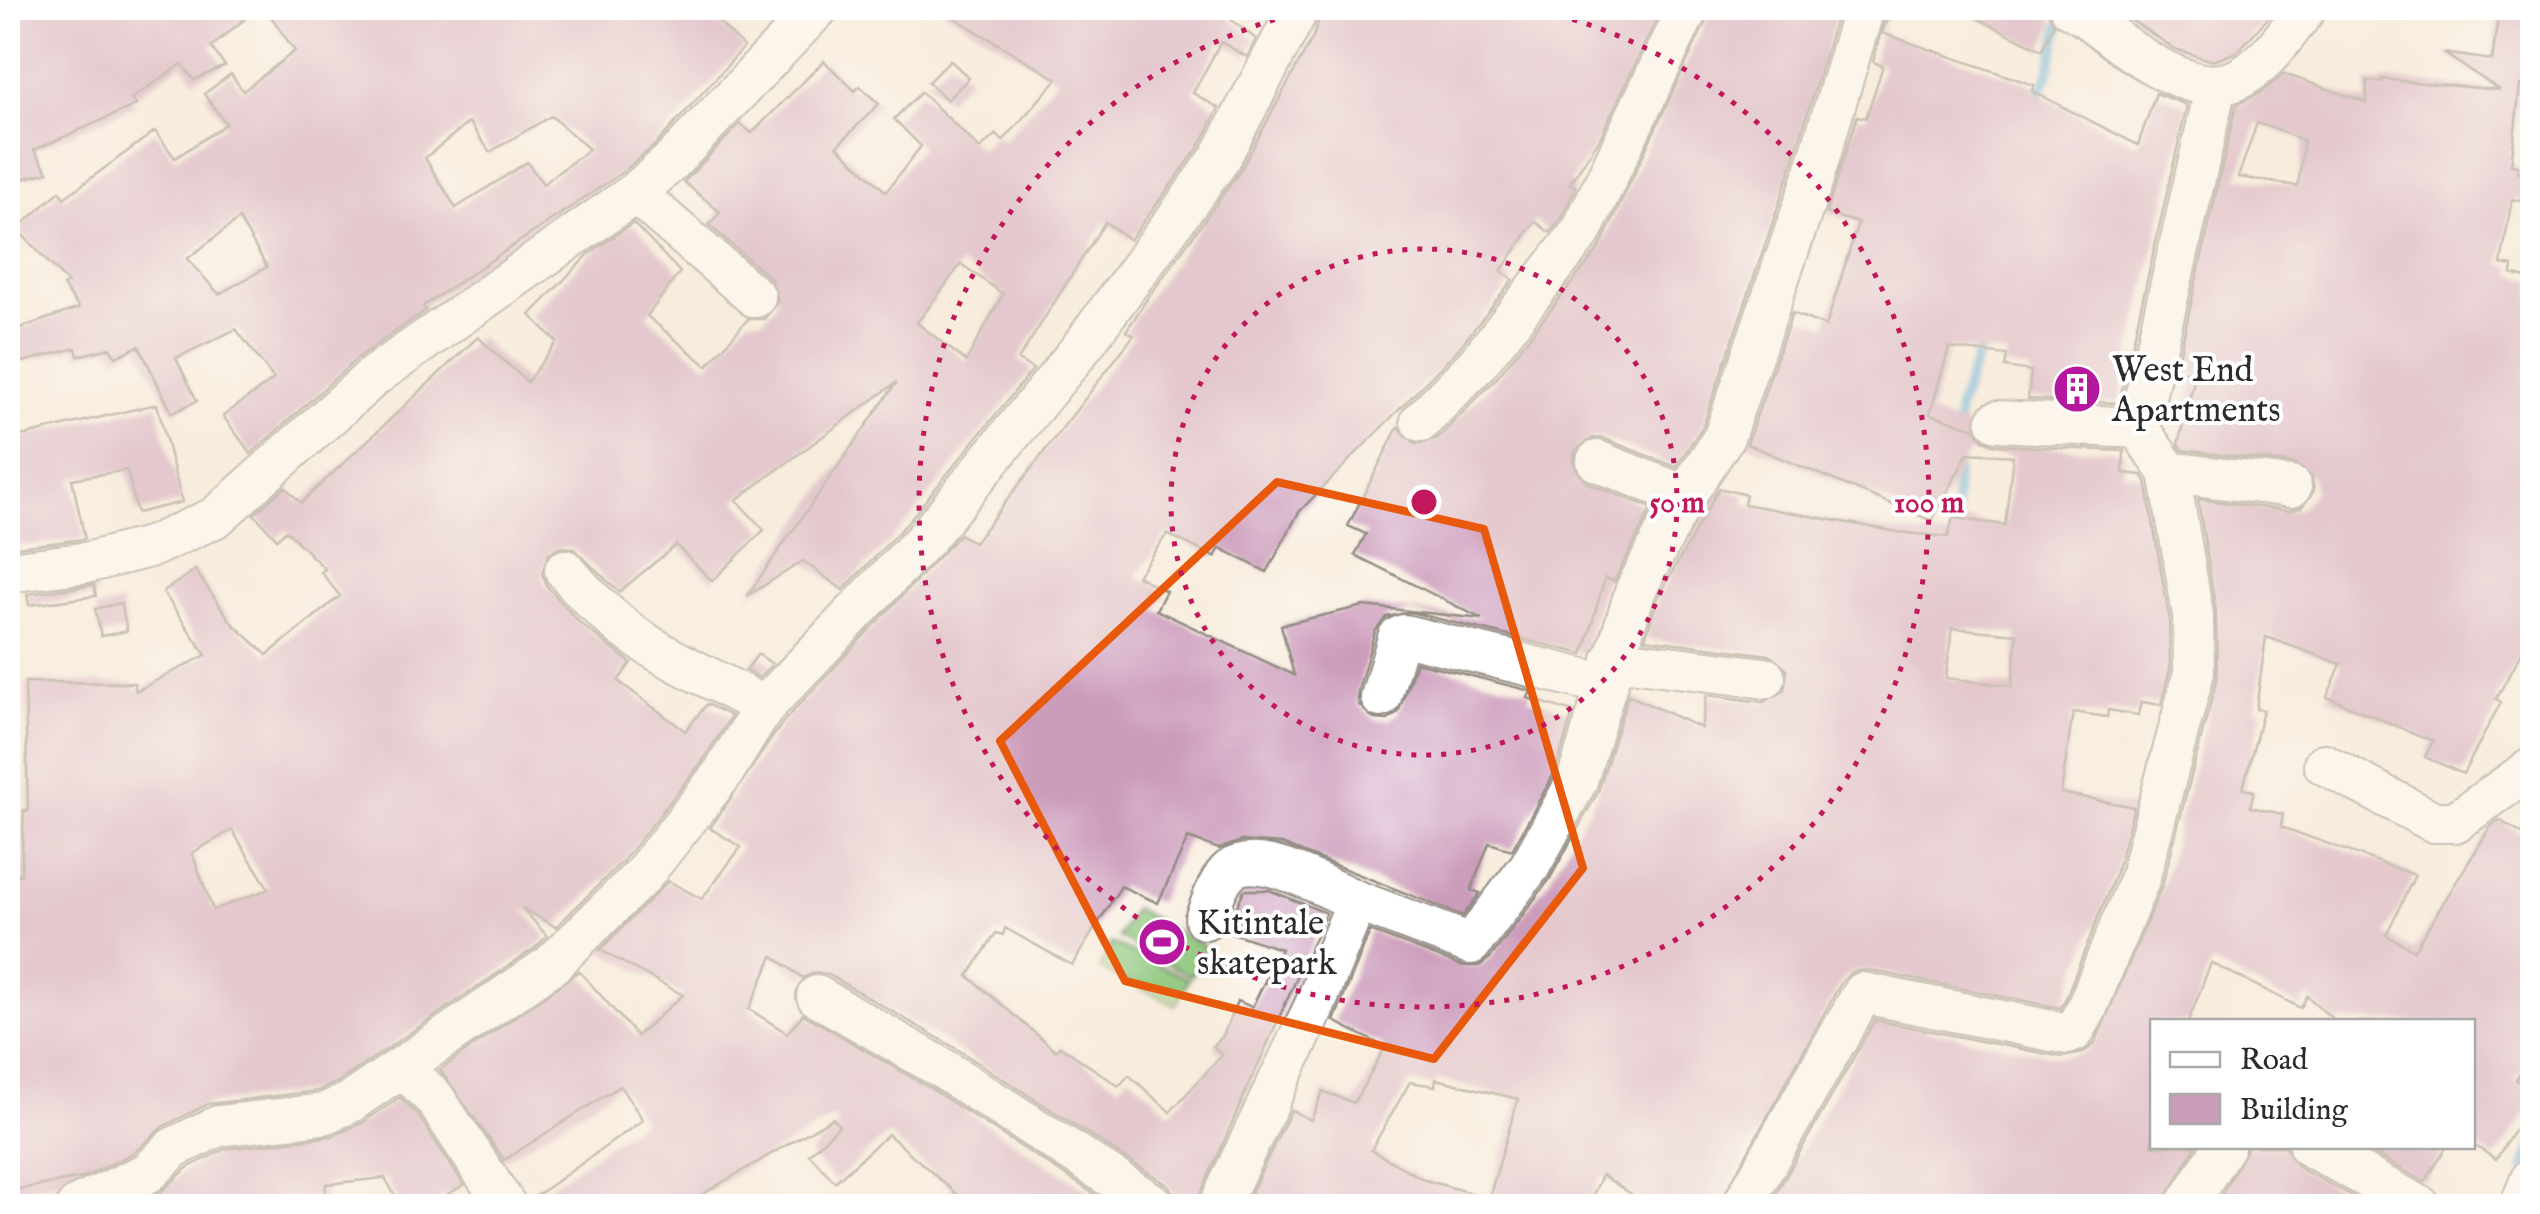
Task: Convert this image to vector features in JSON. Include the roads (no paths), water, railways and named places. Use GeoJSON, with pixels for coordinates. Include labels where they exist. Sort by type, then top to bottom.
{"type":"FeatureCollection","features":[{"type":"Feature","properties":{"kind":"street"},"geometry":{"type":"LineString","coordinates":[[8,572],[90,562],[153,546],[216,517],[374,376],[635,193],[672,161],[818,8]]}},
{"type":"Feature","properties":{"kind":"street"},"geometry":{"type":"LineString","coordinates":[[77,1206],[149,1172],[172,1148],[218,1126],[323,1114],[404,1068],[580,940],[642,877],[723,773],[764,707],[926,538],[1089,338],[1219,160],[1299,8]]}},
{"type":"Feature","properties":{"kind":"street"},"geometry":{"type":"LineString","coordinates":[[1421,422],[1476,364],[1581,232],[1688,8]]}},
{"type":"Feature","properties":{"kind":"street"},"geometry":{"type":"LineString","coordinates":[[1205,919],[1227,872],[1240,865],[1276,867],[1460,943],[1475,941],[1530,866],[1576,781],[1636,588],[1685,496],[1724,437],[1864,8]]}},
{"type":"Feature","properties":{"kind":"street"},"geometry":{"type":"LineString","coordinates":[[2070,8],[2134,53],[2187,79],[2216,86],[2250,77],[2306,8]]}},
{"type":"Feature","properties":{"kind":"street"},"geometry":{"type":"LineString","coordinates":[[1742,1206],[1863,993],[2067,1034],[2079,1023],[2139,880],[2194,672],[2194,615],[2168,472],[2138,428],[2216,86]]}},
{"type":"Feature","properties":{"kind":"street"},"geometry":{"type":"LineString","coordinates":[[635,193],[754,297]]}},
{"type":"Feature","properties":{"kind":"street"},"geometry":{"type":"LineString","coordinates":[[1997,421],[2138,428]]}},
{"type":"Feature","properties":{"kind":"street"},"geometry":{"type":"LineString","coordinates":[[1597,460],[1685,496]]}},
{"type":"Feature","properties":{"kind":"street"},"geometry":{"type":"LineString","coordinates":[[2168,472],[2291,486]]}},
{"type":"Feature","properties":{"kind":"street"},"geometry":{"type":"LineString","coordinates":[[565,570],[622,631],[655,653],[764,707]]}},
{"type":"Feature","properties":{"kind":"street"},"geometry":{"type":"LineString","coordinates":[[1381,697],[1398,638],[1404,635],[1609,672],[1766,678]]}},
{"type":"Feature","properties":{"kind":"street"},"geometry":{"type":"LineString","coordinates":[[2324,764],[2434,822],[2455,822],[2532,768]]}},
{"type":"Feature","properties":{"kind":"street"},"geometry":{"type":"LineString","coordinates":[[1218,1206],[1314,1006],[1357,901]]}},
{"type":"Feature","properties":{"kind":"street"},"geometry":{"type":"LineString","coordinates":[[816,996],[940,1068],[1156,1206]]}},
{"type":"Feature","properties":{"kind":"street"},"geometry":{"type":"LineString","coordinates":[[404,1068],[435,1099],[506,1206]]}},
{"type":"Feature","properties":{"kind":"street"},"geometry":{"type":"LineString","coordinates":[[2186,1206],[2222,1149]]}},
{"type":"Feature","properties":{"kind":"street"},"geometry":{"type":"LineString","coordinates":[[2316,1149],[2420,1206]]}},
{"type":"Feature","properties":{"kind":"street"},"geometry":{"type":"LineString","coordinates":[[2520,1206],[2532,1177]]}},
{"type":"Feature","properties":{"kind":"waterway"},"geometry":{"type":"LineString","coordinates":[[2032,105],[2048,76],[2063,13]]}},
{"type":"Feature","properties":{"kind":"waterway"},"geometry":{"type":"LineString","coordinates":[[1957,432],[1958,409],[1982,343]]}},
{"type":"Feature","properties":{"kind":"waterway"},"geometry":{"type":"LineString","coordinates":[[1955,532],[1957,464]]}},
{"type":"Feature","properties":{"kind":"waterway"},"geometry":{"type":"LineString","coordinates":[[2524,1169],[2532,1147]]}},
{"type":"Feature","properties":{"kind":"place","name":"West End Apartments"},"geometry":{"type":"Point","coordinates":[2077,389]}},
{"type":"Feature","properties":{"kind":"place","name":"Kitintale skatepark"},"geometry":{"type":"Point","coordinates":[1162,942]}}]}
